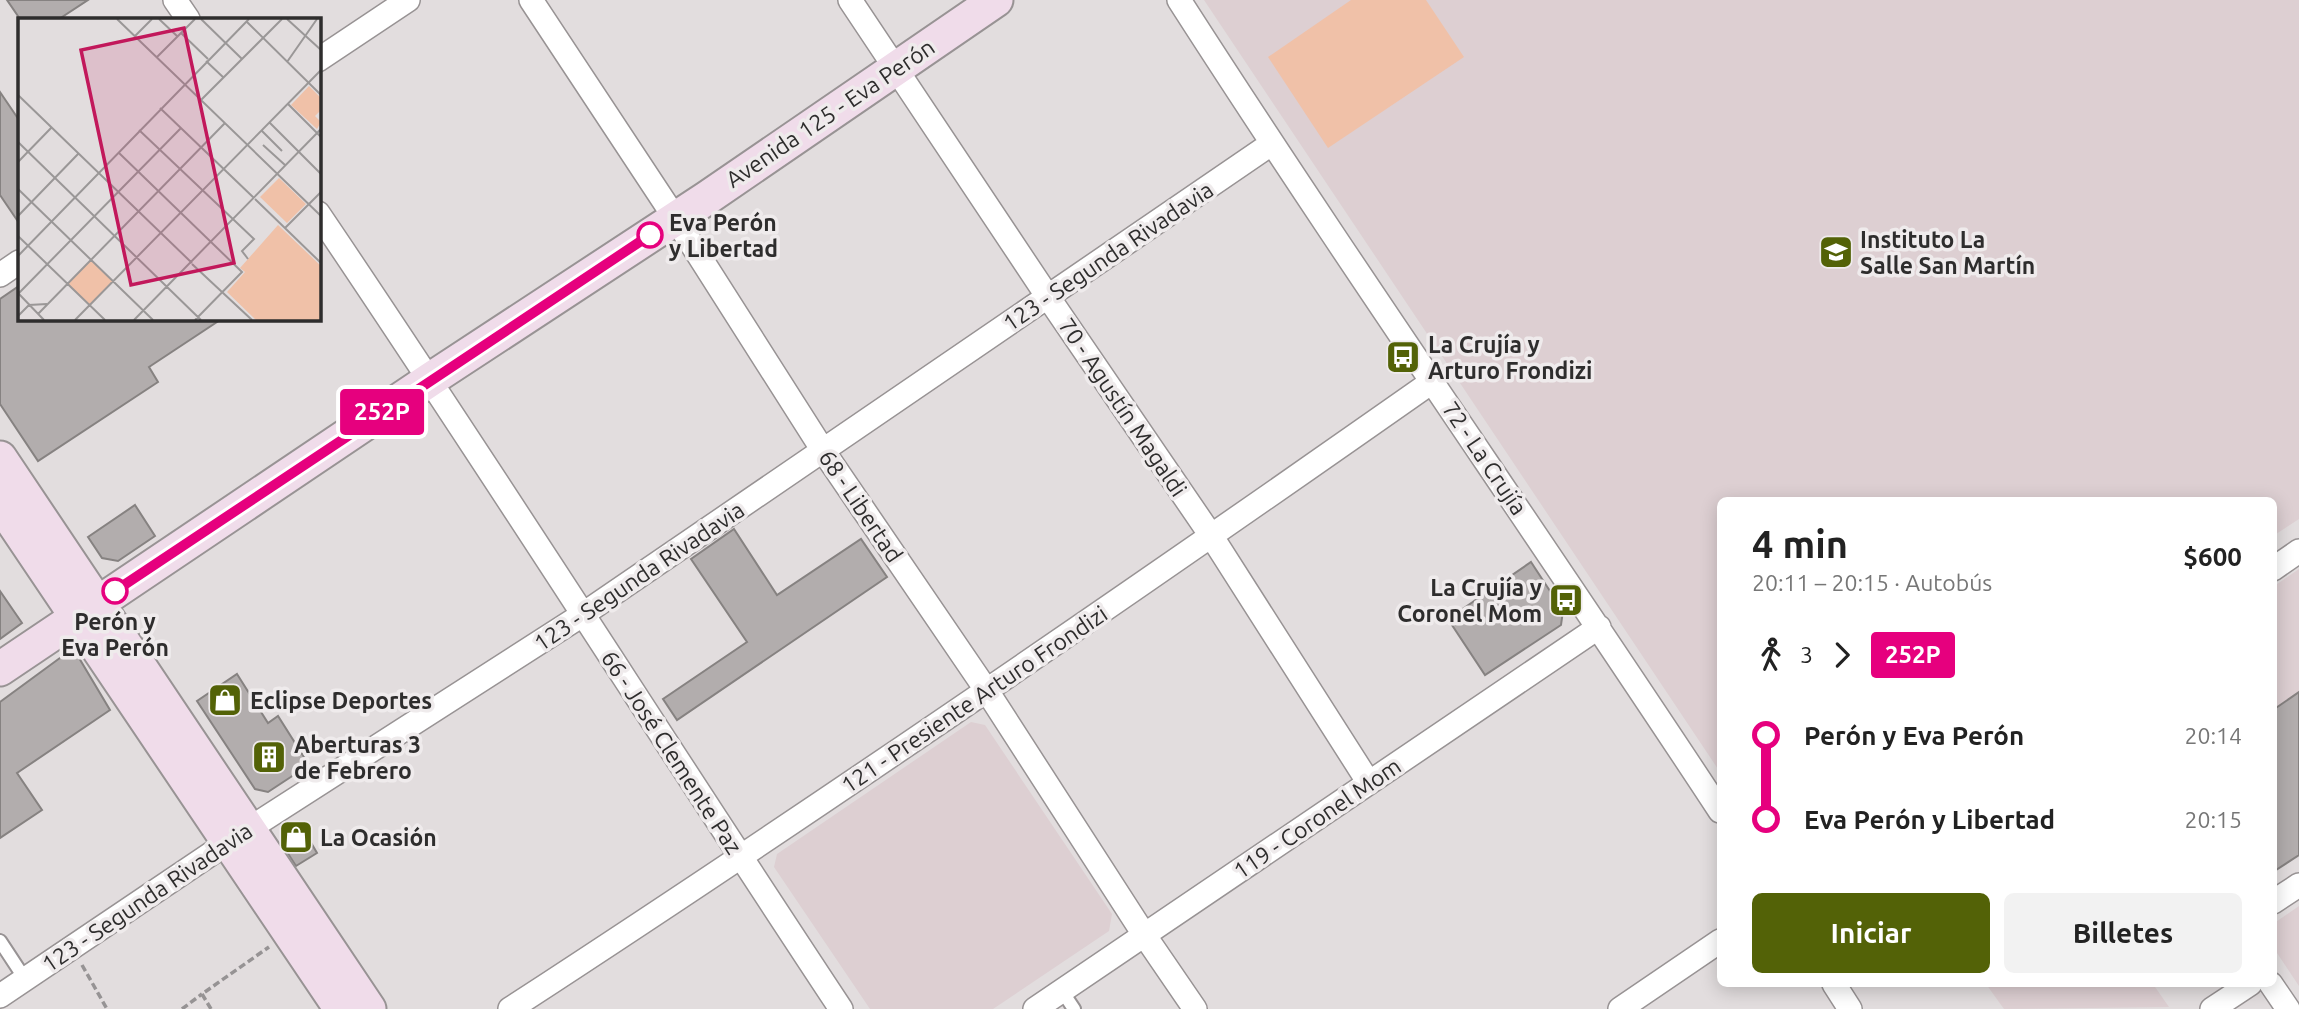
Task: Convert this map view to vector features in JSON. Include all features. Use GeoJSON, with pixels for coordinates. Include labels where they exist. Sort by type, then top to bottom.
{"type":"FeatureCollection","features":[{"type":"Feature","properties":{"kind":"main road","name":"Avenida 125 - Eva Perón"},"geometry":{"type":"LineString","coordinates":[[0,669],[676,218],[996,0]]}},
{"type":"Feature","properties":{"kind":"main road"},"geometry":{"type":"LineString","coordinates":[[0,458],[86,610]]}},
{"type":"Feature","properties":{"kind":"main road"},"geometry":{"type":"LineString","coordinates":[[0,503],[86,610],[240,835],[369,1009]]}},
{"type":"Feature","properties":{"kind":"main road"},"geometry":{"type":"LineString","coordinates":[[240,835],[341,1009]]}},
{"type":"Feature","properties":{"kind":"street"},"geometry":{"type":"LineString","coordinates":[[175,0],[187,18]]}},
{"type":"Feature","properties":{"kind":"street"},"geometry":{"type":"LineString","coordinates":[[320,59],[408,0]]}},
{"type":"Feature","properties":{"kind":"street","name":"68 - Libertad"},"geometry":{"type":"LineString","coordinates":[[531,0],[676,218],[824,452],[987,691],[1195,1009]]}},
{"type":"Feature","properties":{"kind":"street","name":"70 - Agustín Magaldi"},"geometry":{"type":"LineString","coordinates":[[850,0],[1212,537],[1369,783]]}},
{"type":"Feature","properties":{"kind":"street","name":"72 - La Crujía"},"geometry":{"type":"LineString","coordinates":[[1179,0],[1271,144],[1599,627],[1717,806]]}},
{"type":"Feature","properties":{"kind":"street","name":"123 - Segunda Rivadavia"},"geometry":{"type":"LineString","coordinates":[[0,996],[240,835],[582,615],[1271,144]]}},
{"type":"Feature","properties":{"kind":"street","name":"66 - José Clemente Paz"},"geometry":{"type":"LineString","coordinates":[[320,216],[431,379],[582,615],[841,1009]]}},
{"type":"Feature","properties":{"kind":"street"},"geometry":{"type":"LineString","coordinates":[[0,275],[18,263]]}},
{"type":"Feature","properties":{"kind":"street","name":"121 - Presiente Arturo Frondizi"},"geometry":{"type":"LineString","coordinates":[[510,1009],[741,859],[1212,537],[1433,381]]}},
{"type":"Feature","properties":{"kind":"street"},"geometry":{"type":"LineString","coordinates":[[2277,566],[2299,551]]}},
{"type":"Feature","properties":{"kind":"street","name":"119 - Coronel Mom"},"geometry":{"type":"LineString","coordinates":[[1035,1009],[1068,1000],[1145,936],[1599,627]]}},
{"type":"Feature","properties":{"kind":"street"},"geometry":{"type":"LineString","coordinates":[[2277,899],[2299,885]]}},
{"type":"Feature","properties":{"kind":"street"},"geometry":{"type":"LineString","coordinates":[[1620,1009],[1717,943]]}},
{"type":"Feature","properties":{"kind":"street"},"geometry":{"type":"LineString","coordinates":[[1836,987],[1850,1009]]}},
{"type":"Feature","properties":{"kind":"street"},"geometry":{"type":"LineString","coordinates":[[2212,1009],[2245,987]]}},
{"type":"Feature","properties":{"kind":"street"},"geometry":{"type":"LineString","coordinates":[[2273,987],[2288,1009]]}},
{"type":"Feature","properties":{"kind":"lane"},"geometry":{"type":"LineString","coordinates":[[0,941],[25,979]]}},
{"type":"Feature","properties":{"kind":"path"},"geometry":{"type":"LineString","coordinates":[[182,1009],[275,943]]}},
{"type":"Feature","properties":{"kind":"path"},"geometry":{"type":"LineString","coordinates":[[70,949],[85,968],[107,1009]]}},
{"type":"Feature","properties":{"kind":"path"},"geometry":{"type":"LineString","coordinates":[[202,995],[211,1009]]}},
{"type":"Feature","properties":{"kind":"shaded area","name":"Instituto La Salle San Martín"},"geometry":{"type":"Polygon","coordinates":[[[1204,0],[2299,0],[2299,519],[2277,533],[2277,497],[1717,497],[1717,768],[1204,0]]]}},
{"type":"Feature","properties":{"kind":"shaded area"},"geometry":{"type":"Polygon","coordinates":[[[1351,0],[1426,0],[1464,57],[1328,148],[1268,57],[1351,0]]]}},
{"type":"Feature","properties":{"kind":"shaded area"},"geometry":{"type":"Polygon","coordinates":[[[2299,569],[2299,855],[2277,869],[2277,584],[2299,569]]]}},
{"type":"Feature","properties":{"kind":"shaded area"},"geometry":{"type":"Polygon","coordinates":[[[971,722],[985,725],[1112,914],[1109,931],[993,1009],[870,1009],[774,867],[777,854],[971,722]]]}},
{"type":"Feature","properties":{"kind":"shaded area"},"geometry":{"type":"Polygon","coordinates":[[[2299,906],[2299,986],[2277,953],[2277,921],[2299,906]]]}},
{"type":"Feature","properties":{"kind":"shaded area"},"geometry":{"type":"Polygon","coordinates":[[[1988,987],[2155,987],[2169,1007],[2004,1009],[1988,987]]]}},
{"type":"Feature","properties":{"kind":"building"},"geometry":{"type":"Polygon","coordinates":[[[7,0],[88,0],[61,18],[19,18],[7,0]]]}},
{"type":"Feature","properties":{"kind":"building"},"geometry":{"type":"Polygon","coordinates":[[[0,92],[18,119],[18,222],[0,195],[0,92]]]}},
{"type":"Feature","properties":{"kind":"building"},"geometry":{"type":"Polygon","coordinates":[[[18,287],[18,320],[220,320],[149,367],[158,382],[38,461],[0,404],[0,299],[18,287]]]}},
{"type":"Feature","properties":{"kind":"building"},"geometry":{"type":"Polygon","coordinates":[[[135,505],[155,536],[118,561],[102,558],[88,537],[135,505]]]}},
{"type":"Feature","properties":{"kind":"building"},"geometry":{"type":"Polygon","coordinates":[[[734,529],[777,595],[861,539],[887,577],[677,720],[663,699],[747,642],[691,559],[734,529]]]}},
{"type":"Feature","properties":{"kind":"building"},"geometry":{"type":"Polygon","coordinates":[[[1531,562],[1563,611],[1561,625],[1485,675],[1448,619],[1531,562]]]}},
{"type":"Feature","properties":{"kind":"building"},"geometry":{"type":"Polygon","coordinates":[[[0,591],[22,623],[0,639],[0,591]]]}},
{"type":"Feature","properties":{"kind":"building"},"geometry":{"type":"Polygon","coordinates":[[[64,655],[79,658],[110,710],[17,773],[42,810],[0,838],[0,702],[64,655]]]}},
{"type":"Feature","properties":{"kind":"building"},"geometry":{"type":"Polygon","coordinates":[[[237,674],[268,723],[278,716],[309,765],[268,792],[255,789],[197,701],[237,674]]]}},
{"type":"Feature","properties":{"kind":"building"},"geometry":{"type":"Polygon","coordinates":[[[2299,692],[2299,855],[2277,869],[2277,707],[2299,692]]]}},
{"type":"Feature","properties":{"kind":"building","name":"La Ocasión"},"geometry":{"type":"Polygon","coordinates":[[[299,822],[317,853],[296,866],[282,844],[285,830],[299,822]]]}},
{"type":"Feature","properties":{"kind":"bus line","name":"252P"},"geometry":{"type":"LineString","coordinates":[[115,591],[650,235]]}},
{"type":"Feature","properties":{"kind":"place","name":"Eva Perón y Libertad"},"geometry":{"type":"Point","coordinates":[650,235]}},
{"type":"Feature","properties":{"kind":"place","name":"Instituto La Salle San Martín"},"geometry":{"type":"Point","coordinates":[1836,252]}},
{"type":"Feature","properties":{"kind":"place","name":"La Crujía y Arturo Frondizi"},"geometry":{"type":"Point","coordinates":[1403,357]}},
{"type":"Feature","properties":{"kind":"place","name":"Perón y Eva Perón"},"geometry":{"type":"Point","coordinates":[115,591]}},
{"type":"Feature","properties":{"kind":"place","name":"La Crujía y Coronel Mom"},"geometry":{"type":"Point","coordinates":[1566,600]}},
{"type":"Feature","properties":{"kind":"place","name":"Eclipse Deportes"},"geometry":{"type":"Point","coordinates":[225,700]}},
{"type":"Feature","properties":{"kind":"place","name":"Aberturas 3 de Febrero"},"geometry":{"type":"Point","coordinates":[269,757]}},
{"type":"Feature","properties":{"kind":"place","name":"La Ocasión"},"geometry":{"type":"Point","coordinates":[296,837]}}]}
